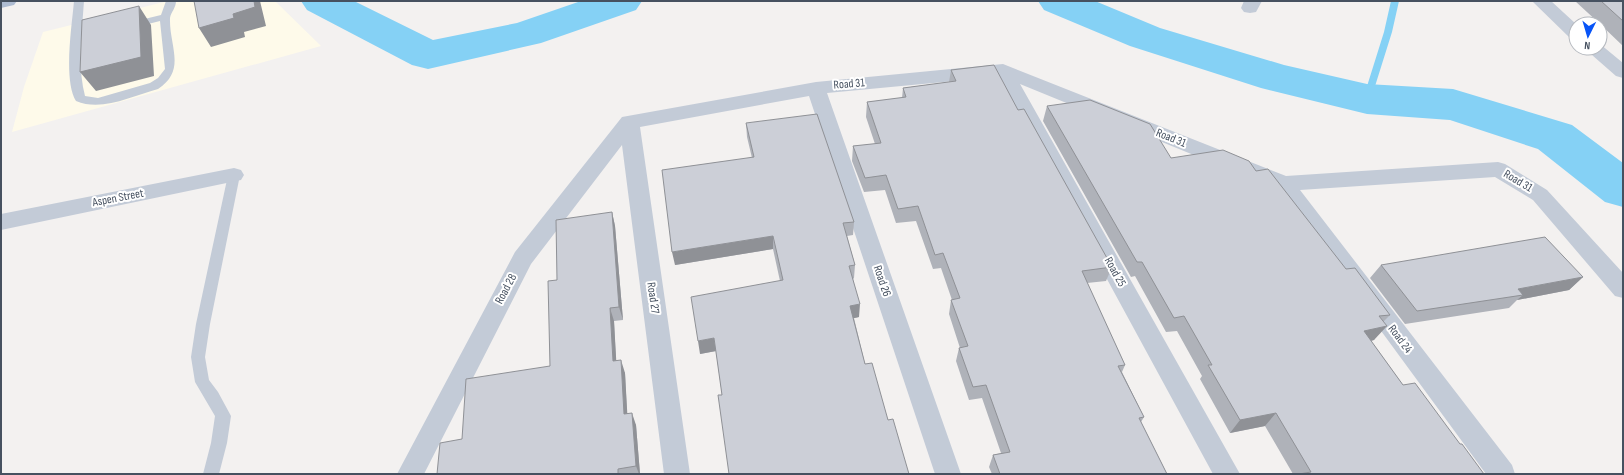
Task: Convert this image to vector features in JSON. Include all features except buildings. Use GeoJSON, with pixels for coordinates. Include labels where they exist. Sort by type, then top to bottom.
{"type":"FeatureCollection","features":[{"type":"Feature","properties":{"kind":"main road"},"geometry":{"type":"LineString","coordinates":[[1,3],[8,1]]}},
{"type":"Feature","properties":{"kind":"street"},"geometry":{"type":"LineString","coordinates":[[1541,1],[1568,26]]}},
{"type":"Feature","properties":{"kind":"street"},"geometry":{"type":"LineString","coordinates":[[1603,56],[1623,72]]}},
{"type":"Feature","properties":{"kind":"street","name":"Road 31"},"geometry":{"type":"LineString","coordinates":[[629,122],[816,88],[1003,70],[1284,184],[1498,170],[1540,194],[1623,289]]}},
{"type":"Feature","properties":{"kind":"street","name":"Road 25"},"geometry":{"type":"LineString","coordinates":[[1003,70],[1227,474]]}},
{"type":"Feature","properties":{"kind":"street","name":"Road 26"},"geometry":{"type":"LineString","coordinates":[[816,88],[948,474]]}},
{"type":"Feature","properties":{"kind":"street","name":"Road 28"},"geometry":{"type":"LineString","coordinates":[[410,474],[523,258],[629,122]]}},
{"type":"Feature","properties":{"kind":"street","name":"Road 27"},"geometry":{"type":"LineString","coordinates":[[629,122],[677,474]]}},
{"type":"Feature","properties":{"kind":"street","name":"Aspen Street"},"geometry":{"type":"LineString","coordinates":[[1,222],[234,175]]}},
{"type":"Feature","properties":{"kind":"street","name":"Road 24"},"geometry":{"type":"LineString","coordinates":[[1284,184],[1502,474]]}},
{"type":"Feature","properties":{"kind":"lane"},"geometry":{"type":"LineString","coordinates":[[79,1],[80,38],[77,90],[80,98],[87,101],[98,102],[154,86],[168,74],[170,69],[165,17],[171,6],[171,1]]}},
{"type":"Feature","properties":{"kind":"lane"},"geometry":{"type":"LineString","coordinates":[[120,28],[165,17]]}},
{"type":"Feature","properties":{"kind":"lane"},"geometry":{"type":"LineString","coordinates":[[211,474],[219,443],[223,416],[213,397],[202,382],[198,357],[203,324],[234,175]]}},
{"type":"Feature","properties":{"kind":"shaded area"},"geometry":{"type":"Polygon","coordinates":[[[168,1],[275,1],[321,46],[12,132],[24,87],[43,32],[168,1]]]}},
{"type":"Feature","properties":{"kind":"waterway"},"geometry":{"type":"LineString","coordinates":[[322,1],[428,55],[526,34],[621,1]]}},
{"type":"Feature","properties":{"kind":"waterway"},"geometry":{"type":"LineString","coordinates":[[1059,1],[1145,37],[1277,78],[1367,99],[1453,105],[1555,137],[1623,189]]}},
{"type":"Feature","properties":{"kind":"waterway"},"geometry":{"type":"LineString","coordinates":[[1367,99],[1388,32],[1395,1]]}}]}
